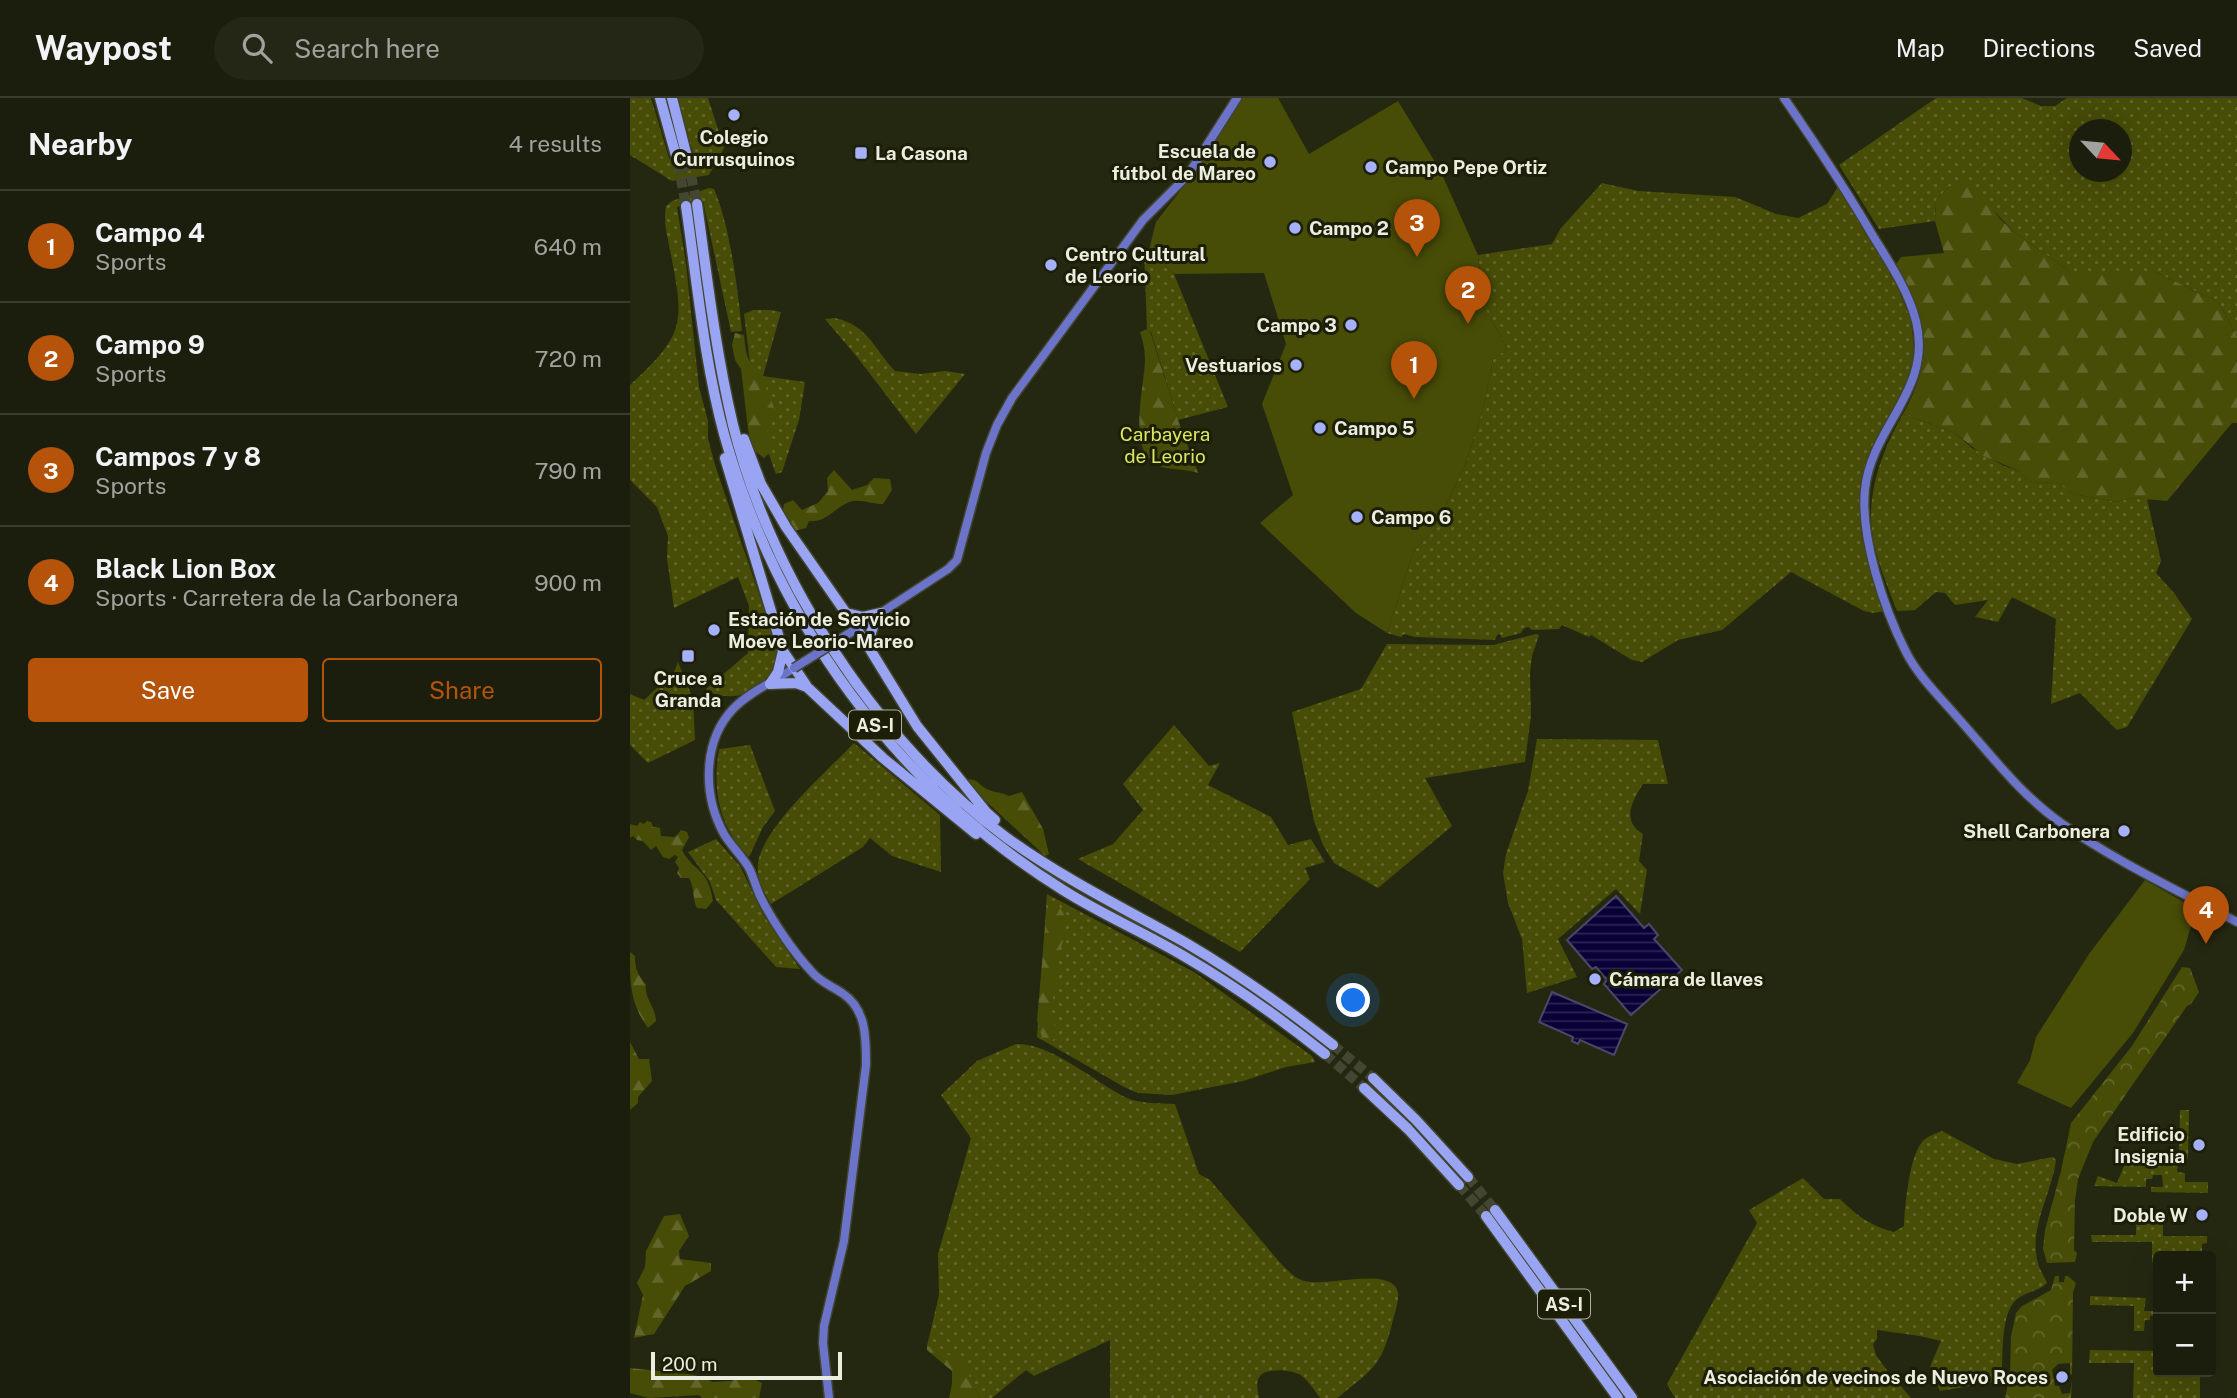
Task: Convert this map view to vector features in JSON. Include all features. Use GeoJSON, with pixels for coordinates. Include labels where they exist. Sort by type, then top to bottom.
{"type":"FeatureCollection","features":[{"type":"Feature","properties":{"kind":"highway"},"geometry":{"type":"LineString","coordinates":[[660,98],[683,162],[671,98]]}},
{"type":"Feature","properties":{"kind":"highway","name":"AS-I"},"geometry":{"type":"LineString","coordinates":[[691,205],[727,444],[760,539],[795,609],[836,676],[893,747],[943,798],[1000,846],[1063,890],[1202,967],[1255,1001],[1325,1054]]}},
{"type":"Feature","properties":{"kind":"highway"},"geometry":{"type":"LineString","coordinates":[[716,371],[761,484],[786,527],[846,613],[917,726],[986,812],[1069,880]]}},
{"type":"Feature","properties":{"kind":"highway"},"geometry":{"type":"LineString","coordinates":[[716,371],[719,432],[734,494],[783,651],[794,668],[807,687],[908,779],[996,850],[1026,871],[1063,890]]}},
{"type":"Feature","properties":{"kind":"highway","name":"AS-I"},"geometry":{"type":"LineString","coordinates":[[716,371],[753,488],[790,576],[846,669],[902,740],[952,791],[1006,837],[1069,880],[1197,950],[1261,991],[1333,1045]]}},
{"type":"Feature","properties":{"kind":"highway"},"geometry":{"type":"LineString","coordinates":[[846,613],[863,617],[881,613]]}},
{"type":"Feature","properties":{"kind":"highway"},"geometry":{"type":"LineString","coordinates":[[871,651],[869,637],[872,626],[881,613]]}},
{"type":"Feature","properties":{"kind":"highway"},"geometry":{"type":"LineString","coordinates":[[770,684],[778,673],[783,651]]}},
{"type":"Feature","properties":{"kind":"highway"},"geometry":{"type":"LineString","coordinates":[[770,684],[796,683],[807,687]]}},
{"type":"Feature","properties":{"kind":"highway"},"geometry":{"type":"LineString","coordinates":[[1373,1078],[1468,1177]]}},
{"type":"Feature","properties":{"kind":"highway"},"geometry":{"type":"LineString","coordinates":[[1364,1088],[1408,1129],[1459,1185]]}},
{"type":"Feature","properties":{"kind":"highway","name":"AS-I"},"geometry":{"type":"LineString","coordinates":[[1618,1398],[1490,1213],[1632,1398]]}},
{"type":"Feature","properties":{"kind":"street"},"geometry":{"type":"LineString","coordinates":[[829,1398],[822,1343],[851,1198],[866,1065],[863,1024],[860,1012],[852,1002],[811,972],[769,912],[748,866],[723,833],[709,791],[709,761],[714,741],[733,709],[948,569],[957,559],[986,453],[1012,398],[1143,220],[1188,175],[1237,98]]}},
{"type":"Feature","properties":{"kind":"street"},"geometry":{"type":"LineString","coordinates":[[1784,98],[1835,172],[1893,269],[1916,319],[1919,353],[1915,378],[1881,441],[1866,485],[1864,512],[1869,547],[1889,614],[1906,653],[1927,682],[2023,793],[2045,811],[2107,851],[2237,922]]}},
{"type":"Feature","properties":{"kind":"green space"},"geometry":{"type":"Polygon","coordinates":[[[630,98],[651,98],[669,158],[674,166],[695,159],[676,98],[708,98],[724,148],[709,175],[672,181],[630,155],[630,98]]]}},
{"type":"Feature","properties":{"kind":"green space"},"geometry":{"type":"Polygon","coordinates":[[[1241,98],[1278,98],[1309,154],[1398,101],[1440,170],[1478,255],[1484,307],[1508,349],[1493,359],[1484,405],[1466,463],[1435,529],[1414,550],[1387,633],[1356,613],[1260,523],[1293,495],[1262,404],[1286,344],[1264,273],[1174,274],[1149,250],[1156,222],[1197,169],[1241,98]]]}},
{"type":"Feature","properties":{"kind":"green space"},"geometry":{"type":"Polygon","coordinates":[[[1936,98],[2022,98],[2041,106],[2055,106],[2067,98],[2237,98],[2237,336],[2219,302],[2153,271],[2069,271],[2014,232],[1991,208],[1950,186],[1936,200],[1935,221],[1879,229],[1839,165],[1936,98]]]}},
{"type":"Feature","properties":{"kind":"green space"},"geometry":{"type":"Polygon","coordinates":[[[1972,182],[2000,219],[2014,232],[2069,271],[2153,271],[2219,302],[2237,336],[2237,423],[2232,423],[2167,501],[2132,498],[2116,502],[2073,494],[2058,483],[2029,482],[2019,471],[1984,456],[1955,433],[1903,414],[1920,374],[1924,338],[1915,302],[1896,264],[1901,257],[1944,253],[1935,221],[1936,200],[1950,186],[1972,182]]]}},
{"type":"Feature","properties":{"kind":"green space"},"geometry":{"type":"Polygon","coordinates":[[[1602,183],[1638,191],[1735,197],[1776,214],[1798,218],[1827,204],[1839,185],[1893,277],[1911,320],[1914,350],[1910,378],[1876,441],[1862,483],[1860,506],[1863,536],[1885,611],[1864,611],[1791,572],[1722,630],[1678,640],[1642,662],[1632,660],[1591,635],[1589,637],[1562,625],[1559,629],[1532,630],[1528,627],[1521,633],[1502,638],[1500,634],[1497,635],[1495,640],[1415,637],[1404,634],[1401,637],[1387,633],[1414,550],[1435,529],[1466,463],[1484,405],[1493,359],[1508,349],[1484,307],[1478,255],[1552,244],[1561,228],[1602,183]]]}},
{"type":"Feature","properties":{"kind":"green space"},"geometry":{"type":"Polygon","coordinates":[[[709,188],[714,189],[720,204],[729,239],[742,331],[731,332],[703,201],[677,207],[699,387],[716,468],[778,650],[775,667],[763,684],[755,690],[735,696],[715,694],[706,689],[748,653],[749,606],[738,577],[674,608],[667,558],[668,536],[657,507],[630,480],[630,385],[662,352],[677,325],[679,311],[666,228],[666,206],[672,201],[709,188]]]}},
{"type":"Feature","properties":{"kind":"green space"},"geometry":{"type":"Polygon","coordinates":[[[1144,250],[1149,250],[1174,274],[1228,407],[1178,420],[1151,332],[1147,329],[1144,250]]]}},
{"type":"Feature","properties":{"kind":"green space"},"geometry":{"type":"Polygon","coordinates":[[[753,310],[781,312],[763,376],[805,382],[799,420],[782,472],[776,474],[758,414],[752,375],[744,314],[753,310]]]}},
{"type":"Feature","properties":{"kind":"green space"},"geometry":{"type":"Polygon","coordinates":[[[825,319],[846,321],[863,332],[895,371],[921,374],[945,371],[965,374],[916,434],[825,319]]]}},
{"type":"Feature","properties":{"kind":"green space","name":"Carbayera de Leorio"},"geometry":{"type":"Polygon","coordinates":[[[1147,329],[1150,331],[1198,473],[1155,464],[1147,456],[1142,444],[1140,415],[1145,359],[1140,332],[1147,329]]]}},
{"type":"Feature","properties":{"kind":"green space"},"geometry":{"type":"Polygon","coordinates":[[[735,333],[744,335],[750,362],[770,380],[766,388],[775,410],[766,436],[771,452],[764,458],[752,449],[741,369],[735,360],[732,345],[735,333]]]}},
{"type":"Feature","properties":{"kind":"green space"},"geometry":{"type":"Polygon","coordinates":[[[1903,414],[1955,433],[1972,448],[2004,466],[2019,471],[2029,482],[2058,483],[2073,494],[2116,502],[2132,498],[2147,499],[2161,561],[2156,573],[2192,619],[2127,727],[2117,730],[2080,693],[2051,704],[2056,619],[2012,597],[1998,622],[1975,617],[1988,600],[1955,605],[1945,593],[1936,592],[1915,610],[1897,611],[1876,553],[1871,517],[1873,490],[1880,464],[1903,414]]]}},
{"type":"Feature","properties":{"kind":"green space"},"geometry":{"type":"Polygon","coordinates":[[[834,470],[852,490],[867,485],[874,478],[890,479],[892,490],[883,504],[849,502],[821,520],[809,521],[806,528],[794,531],[783,510],[784,504],[793,500],[802,510],[818,503],[828,491],[827,478],[834,470]]]}},
{"type":"Feature","properties":{"kind":"green space"},"geometry":{"type":"Polygon","coordinates":[[[1539,635],[1530,673],[1531,715],[1525,762],[1425,778],[1452,826],[1378,888],[1334,863],[1323,845],[1314,821],[1292,712],[1361,689],[1387,644],[1493,645],[1539,635]]]}},
{"type":"Feature","properties":{"kind":"green space"},"geometry":{"type":"Polygon","coordinates":[[[678,662],[693,699],[695,740],[648,763],[630,745],[630,694],[644,700],[674,672],[678,662]]]}},
{"type":"Feature","properties":{"kind":"green space"},"geometry":{"type":"Polygon","coordinates":[[[1174,725],[1209,766],[1220,763],[1208,785],[1271,817],[1288,845],[1311,839],[1325,862],[1305,868],[1310,879],[1240,952],[1078,859],[1113,844],[1143,810],[1123,784],[1174,725]]]}},
{"type":"Feature","properties":{"kind":"green space"},"geometry":{"type":"Polygon","coordinates":[[[1537,739],[1658,740],[1668,784],[1643,784],[1632,804],[1632,823],[1643,834],[1639,861],[1647,870],[1640,914],[1616,889],[1558,939],[1577,977],[1527,993],[1522,939],[1508,903],[1503,873],[1506,854],[1528,791],[1537,739]]]}},
{"type":"Feature","properties":{"kind":"green space"},"geometry":{"type":"Polygon","coordinates":[[[854,743],[940,815],[941,872],[892,856],[870,838],[863,847],[771,904],[758,874],[762,849],[784,816],[854,743]]]}},
{"type":"Feature","properties":{"kind":"green space"},"geometry":{"type":"Polygon","coordinates":[[[750,745],[775,811],[763,827],[749,857],[724,820],[718,793],[717,764],[719,749],[750,745]]]}},
{"type":"Feature","properties":{"kind":"green space"},"geometry":{"type":"Polygon","coordinates":[[[967,779],[1009,796],[1022,792],[1043,829],[1049,854],[1045,856],[976,792],[967,779]]]}},
{"type":"Feature","properties":{"kind":"green space"},"geometry":{"type":"Polygon","coordinates":[[[640,822],[644,824],[651,822],[653,827],[660,828],[661,836],[675,837],[681,830],[687,832],[689,837],[682,850],[704,876],[711,890],[713,901],[706,909],[697,908],[689,878],[681,878],[677,873],[679,868],[675,862],[678,857],[663,857],[656,846],[651,850],[643,841],[633,836],[630,838],[630,824],[637,826],[640,822]]]}},
{"type":"Feature","properties":{"kind":"green space"},"geometry":{"type":"Polygon","coordinates":[[[716,839],[740,866],[764,916],[800,969],[776,967],[716,900],[710,882],[688,852],[716,839]]]}},
{"type":"Feature","properties":{"kind":"green space"},"geometry":{"type":"Polygon","coordinates":[[[2145,880],[2196,909],[2184,950],[2133,1033],[2071,1108],[2017,1083],[2030,1060],[2036,1037],[2089,954],[2145,880]]]}},
{"type":"Feature","properties":{"kind":"green space"},"geometry":{"type":"Polygon","coordinates":[[[1047,894],[1194,972],[1312,1056],[1315,1062],[1286,1067],[1243,1081],[1172,1095],[1138,1093],[1037,1037],[1047,894]]]}},
{"type":"Feature","properties":{"kind":"green space"},"geometry":{"type":"Polygon","coordinates":[[[1059,906],[1065,916],[1065,931],[1057,958],[1050,1016],[1057,1036],[1052,1041],[1043,1040],[1037,1021],[1047,909],[1059,906]]]}},
{"type":"Feature","properties":{"kind":"green space"},"geometry":{"type":"Polygon","coordinates":[[[630,952],[635,956],[636,968],[646,985],[655,1016],[656,1021],[648,1028],[632,992],[630,952]]]}},
{"type":"Feature","properties":{"kind":"green space"},"geometry":{"type":"Polygon","coordinates":[[[2182,967],[2190,968],[2199,992],[2093,1142],[2078,1179],[2075,1200],[2075,1262],[2047,1263],[2043,1249],[2045,1230],[2071,1123],[2132,1046],[2182,967]]]}},
{"type":"Feature","properties":{"kind":"green space"},"geometry":{"type":"Polygon","coordinates":[[[630,1042],[639,1059],[649,1059],[652,1081],[638,1097],[638,1103],[630,1110],[630,1042]]]}},
{"type":"Feature","properties":{"kind":"green space"},"geometry":{"type":"Polygon","coordinates":[[[1016,1044],[1043,1049],[1058,1056],[1132,1100],[1175,1104],[1199,1174],[1210,1180],[1294,1276],[1309,1282],[1370,1279],[1393,1284],[1398,1300],[1384,1350],[1373,1367],[1337,1398],[1320,1398],[1302,1376],[1281,1370],[1268,1371],[1258,1378],[1259,1398],[1110,1398],[1110,1340],[1034,1376],[1026,1370],[992,1398],[980,1398],[970,1380],[958,1367],[927,1346],[939,1295],[938,1254],[971,1138],[941,1095],[977,1061],[1016,1044]]]}},
{"type":"Feature","properties":{"kind":"green space"},"geometry":{"type":"Polygon","coordinates":[[[2180,1110],[2189,1110],[2188,1159],[2179,1159],[2177,1172],[2185,1173],[2185,1182],[2208,1182],[2208,1193],[2151,1192],[2151,1187],[2163,1187],[2162,1175],[2153,1175],[2152,1179],[2146,1179],[2146,1187],[2094,1186],[2098,1176],[2117,1183],[2128,1156],[2179,1156],[2180,1110]]]}},
{"type":"Feature","properties":{"kind":"green space"},"geometry":{"type":"Polygon","coordinates":[[[1942,1131],[1994,1159],[2017,1164],[2053,1157],[2056,1160],[2036,1237],[2038,1263],[2047,1283],[2017,1299],[2011,1306],[2003,1337],[2001,1381],[1940,1391],[1930,1371],[1941,1341],[1877,1330],[1877,1339],[1873,1344],[1876,1355],[1911,1398],[1675,1398],[1667,1384],[1757,1223],[1749,1210],[1803,1178],[1824,1199],[1840,1199],[1865,1220],[1894,1232],[1904,1226],[1908,1182],[1918,1149],[1926,1138],[1942,1131]]]}},
{"type":"Feature","properties":{"kind":"green space"},"geometry":{"type":"Polygon","coordinates":[[[2136,1211],[2163,1211],[2163,1236],[2207,1236],[2207,1243],[2202,1244],[2202,1251],[2153,1251],[2152,1262],[2152,1242],[2092,1242],[2091,1235],[2136,1235],[2136,1211]]]}},
{"type":"Feature","properties":{"kind":"green space"},"geometry":{"type":"Polygon","coordinates":[[[680,1214],[689,1236],[679,1251],[680,1259],[711,1263],[711,1271],[685,1286],[654,1334],[634,1338],[643,1295],[637,1283],[645,1267],[646,1251],[664,1216],[680,1214]]]}},
{"type":"Feature","properties":{"kind":"green space"},"geometry":{"type":"Polygon","coordinates":[[[2055,1276],[2059,1276],[2059,1282],[2064,1282],[2065,1276],[2068,1276],[2076,1283],[2073,1292],[2072,1375],[2070,1363],[2058,1364],[2052,1370],[2055,1386],[2059,1386],[2062,1394],[2070,1393],[2072,1380],[2071,1398],[2005,1398],[2016,1313],[2022,1306],[2051,1290],[2055,1276]]]}},
{"type":"Feature","properties":{"kind":"green space"},"geometry":{"type":"Polygon","coordinates":[[[2090,1296],[2146,1298],[2144,1311],[2153,1311],[2153,1316],[2150,1316],[2150,1320],[2145,1320],[2144,1331],[2134,1331],[2134,1306],[2090,1305],[2090,1296]]]}},
{"type":"Feature","properties":{"kind":"green space"},"geometry":{"type":"Polygon","coordinates":[[[927,1346],[972,1365],[969,1377],[980,1398],[949,1398],[952,1371],[927,1350],[927,1346]]]}},
{"type":"Feature","properties":{"kind":"green space"},"geometry":{"type":"Polygon","coordinates":[[[2090,1350],[2153,1351],[2153,1377],[2200,1377],[2200,1398],[2133,1398],[2134,1363],[2089,1363],[2090,1350]]]}},
{"type":"Feature","properties":{"kind":"green space"},"geometry":{"type":"Polygon","coordinates":[[[630,1368],[695,1375],[713,1382],[731,1381],[747,1376],[762,1383],[759,1398],[702,1398],[699,1395],[649,1398],[630,1393],[630,1368]]]}},
{"type":"Feature","properties":{"kind":"shaded area"},"geometry":{"type":"Polygon","coordinates":[[[1616,896],[1644,928],[1649,924],[1658,935],[1654,939],[1682,970],[1631,1015],[1604,984],[1607,980],[1596,967],[1592,969],[1567,940],[1616,896]]]}},
{"type":"Feature","properties":{"kind":"shaded area"},"geometry":{"type":"Polygon","coordinates":[[[1552,992],[1627,1024],[1614,1055],[1580,1040],[1578,1044],[1572,1041],[1573,1037],[1539,1022],[1552,992]]]}},
{"type":"Feature","properties":{"kind":"tunnel"},"geometry":{"type":"LineString","coordinates":[[688,161],[697,204]]}},
{"type":"Feature","properties":{"kind":"tunnel"},"geometry":{"type":"LineString","coordinates":[[678,163],[686,206]]}},
{"type":"Feature","properties":{"kind":"tunnel"},"geometry":{"type":"LineString","coordinates":[[1333,1045],[1373,1078]]}},
{"type":"Feature","properties":{"kind":"tunnel"},"geometry":{"type":"LineString","coordinates":[[1325,1054],[1364,1088]]}},
{"type":"Feature","properties":{"kind":"tunnel"},"geometry":{"type":"LineString","coordinates":[[1468,1177],[1495,1210]]}},
{"type":"Feature","properties":{"kind":"tunnel"},"geometry":{"type":"LineString","coordinates":[[1459,1185],[1486,1216]]}},
{"type":"Feature","properties":{"kind":"place","name":"Colegio Currusquinos"},"geometry":{"type":"Point","coordinates":[734,115]}},
{"type":"Feature","properties":{"kind":"place","name":"La Casona"},"geometry":{"type":"Point","coordinates":[861,153]}},
{"type":"Feature","properties":{"kind":"place","name":"Escuela de fútbol de Mareo"},"geometry":{"type":"Point","coordinates":[1270,162]}},
{"type":"Feature","properties":{"kind":"place","name":"Campo Pepe Ortiz"},"geometry":{"type":"Point","coordinates":[1371,167]}},
{"type":"Feature","properties":{"kind":"place","name":"Campo 2"},"geometry":{"type":"Point","coordinates":[1295,228]}},
{"type":"Feature","properties":{"kind":"place","name":"Campos 7 y 8"},"geometry":{"type":"Point","coordinates":[1417,257]}},
{"type":"Feature","properties":{"kind":"place","name":"Centro Cultural de Leorio"},"geometry":{"type":"Point","coordinates":[1051,265]}},
{"type":"Feature","properties":{"kind":"place","name":"Campo 9"},"geometry":{"type":"Point","coordinates":[1468,324]}},
{"type":"Feature","properties":{"kind":"place","name":"Campo 3"},"geometry":{"type":"Point","coordinates":[1351,325]}},
{"type":"Feature","properties":{"kind":"place","name":"Vestuarios"},"geometry":{"type":"Point","coordinates":[1296,365]}},
{"type":"Feature","properties":{"kind":"place","name":"Campo 4"},"geometry":{"type":"Point","coordinates":[1414,399]}},
{"type":"Feature","properties":{"kind":"place","name":"Campo 5"},"geometry":{"type":"Point","coordinates":[1320,428]}},
{"type":"Feature","properties":{"kind":"place","name":"Campo 6"},"geometry":{"type":"Point","coordinates":[1357,517]}},
{"type":"Feature","properties":{"kind":"place","name":"Estación de Servicio Moeve Leorio-Mareo"},"geometry":{"type":"Point","coordinates":[714,630]}},
{"type":"Feature","properties":{"kind":"place","name":"Cruce a Granda"},"geometry":{"type":"Point","coordinates":[688,656]}},
{"type":"Feature","properties":{"kind":"place","name":"Shell Carbonera"},"geometry":{"type":"Point","coordinates":[2124,831]}},
{"type":"Feature","properties":{"kind":"place","name":"Black Lion Box"},"geometry":{"type":"Point","coordinates":[2206,944]}},
{"type":"Feature","properties":{"kind":"place","name":"Cámara de llaves"},"geometry":{"type":"Point","coordinates":[1595,979]}},
{"type":"Feature","properties":{"kind":"place","name":"Edificio Insignia"},"geometry":{"type":"Point","coordinates":[2199,1145]}},
{"type":"Feature","properties":{"kind":"place","name":"Doble W"},"geometry":{"type":"Point","coordinates":[2202,1215]}},
{"type":"Feature","properties":{"kind":"place","name":"Asociación de vecinos de Nuevo Roces"},"geometry":{"type":"Point","coordinates":[2062,1377]}}]}
